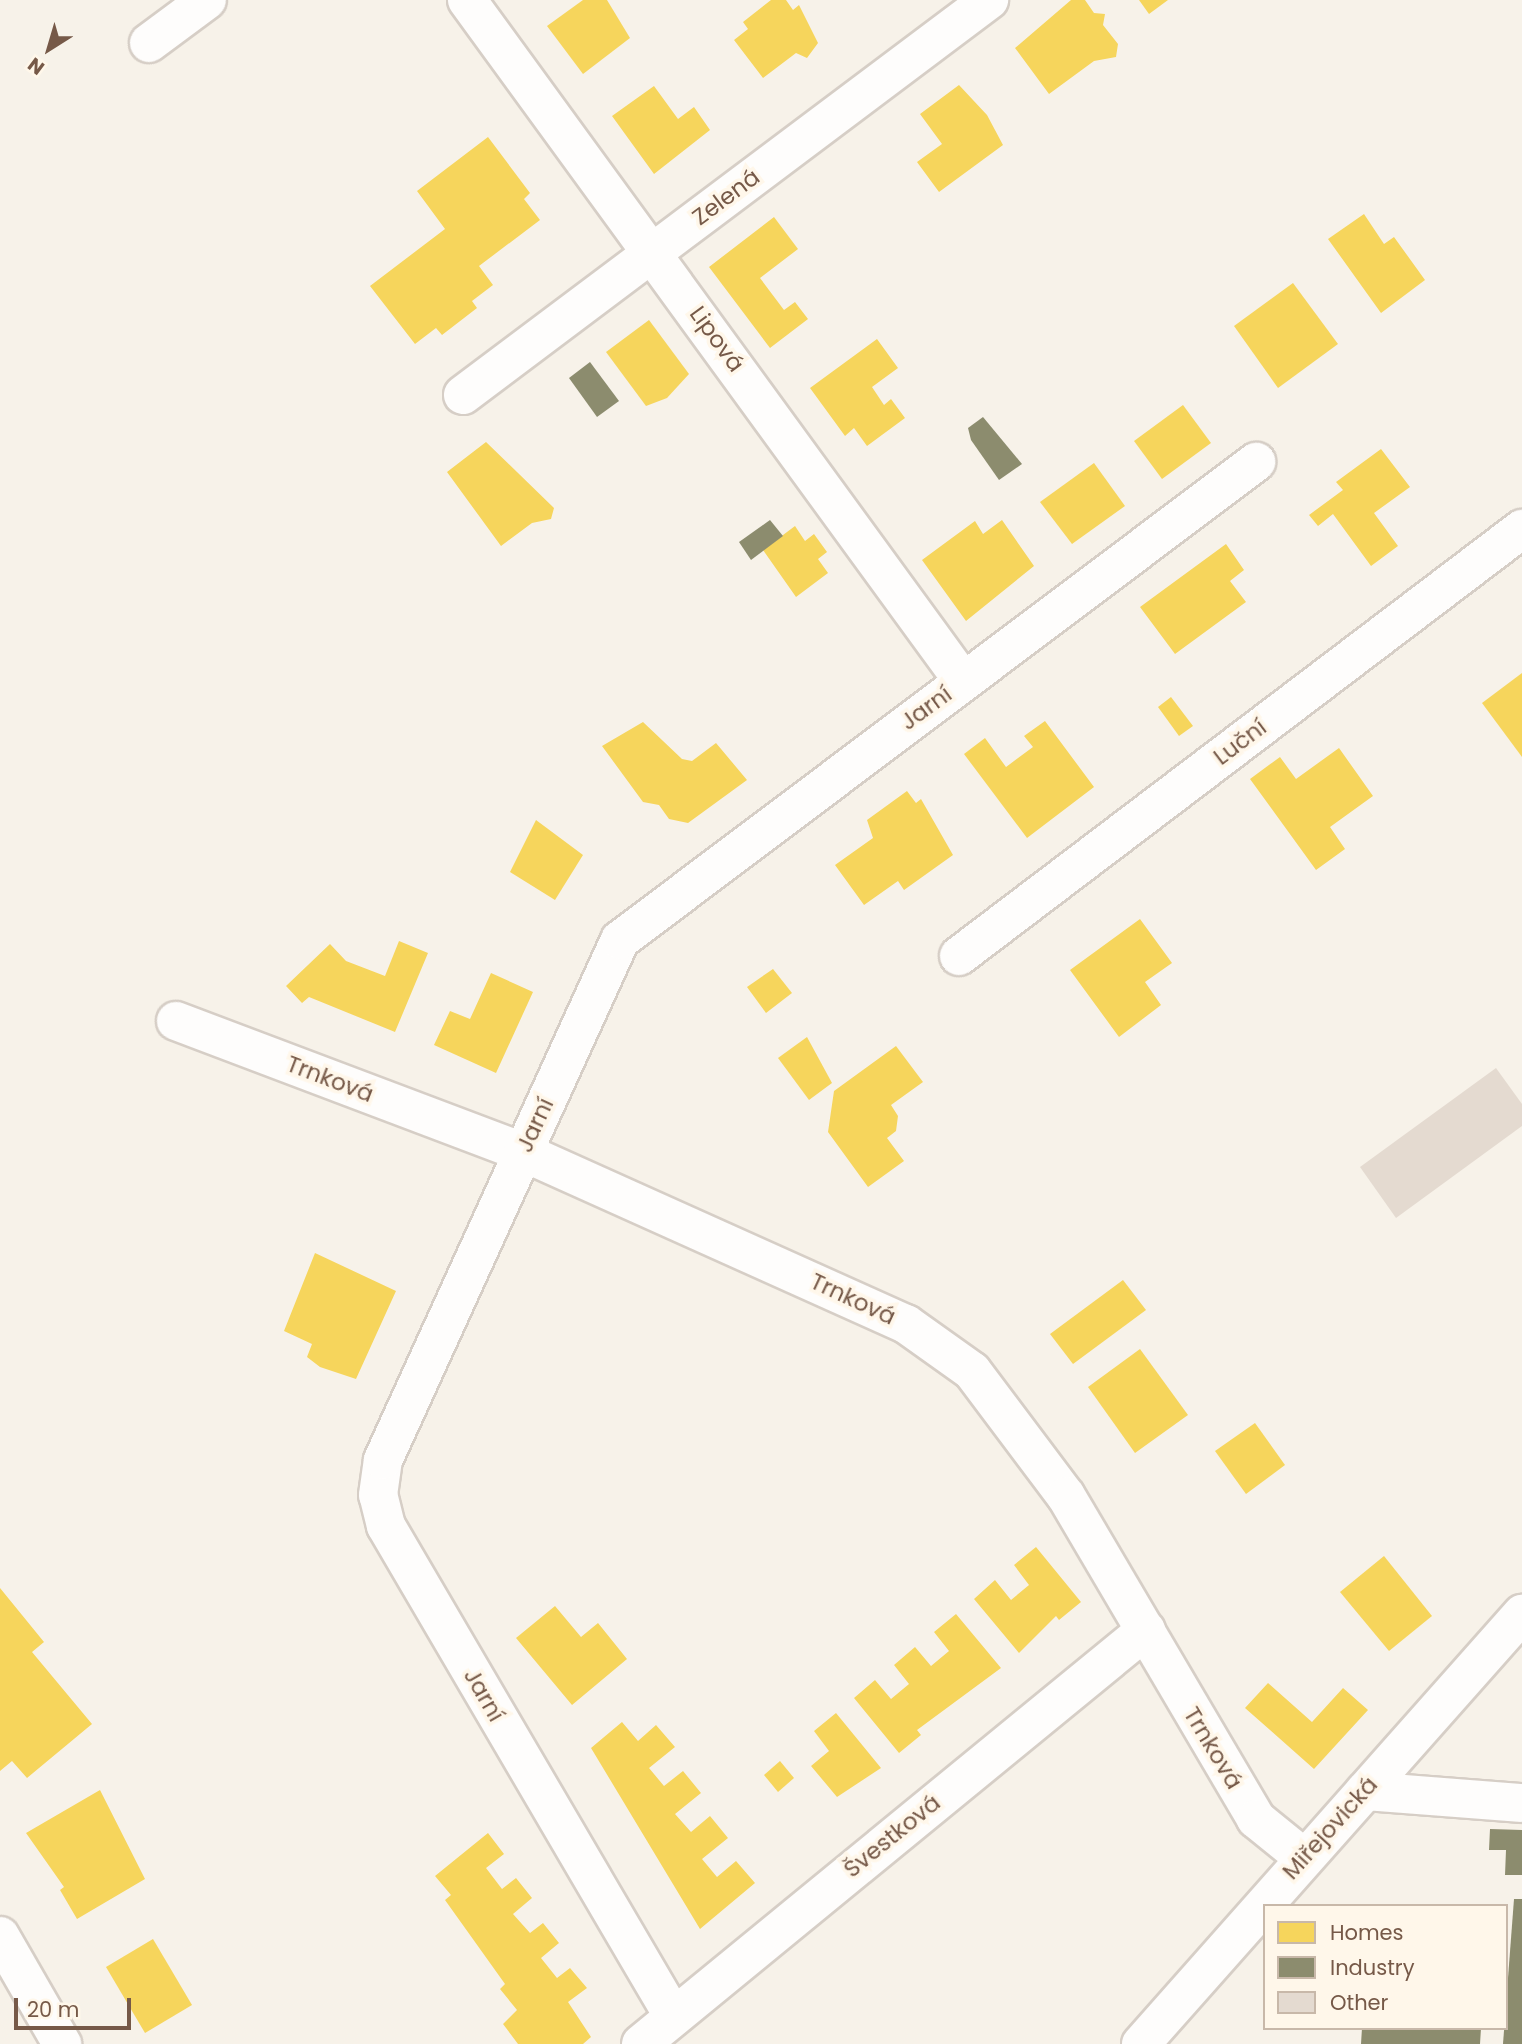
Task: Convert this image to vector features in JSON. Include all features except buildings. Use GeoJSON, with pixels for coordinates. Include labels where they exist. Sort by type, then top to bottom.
{"type":"FeatureCollection","features":[{"type":"Feature","properties":{"kind":"street"},"geometry":{"type":"LineString","coordinates":[[149,43],[207,0]]}},
{"type":"Feature","properties":{"kind":"street","name":"Lipová"},"geometry":{"type":"LineString","coordinates":[[467,0],[654,251],[963,681]]}},
{"type":"Feature","properties":{"kind":"street","name":"Zelená"},"geometry":{"type":"LineString","coordinates":[[463,395],[989,0]]}},
{"type":"Feature","properties":{"kind":"street","name":"Jarní"},"geometry":{"type":"LineString","coordinates":[[672,2014],[386,1526],[379,1495],[383,1460],[620,940],[1256,462]]}},
{"type":"Feature","properties":{"kind":"street","name":"Luční"},"geometry":{"type":"LineString","coordinates":[[959,956],[1522,529]]}},
{"type":"Feature","properties":{"kind":"street","name":"Trnková"},"geometry":{"type":"LineString","coordinates":[[176,1021],[523,1152],[906,1324],[972,1371],[1066,1496],[1256,1819],[1303,1857]]}},
{"type":"Feature","properties":{"kind":"street","name":"Miřejovická"},"geometry":{"type":"LineString","coordinates":[[1141,2044],[1303,1857],[1522,1614]]}},
{"type":"Feature","properties":{"kind":"street","name":"Švestková"},"geometry":{"type":"LineString","coordinates":[[641,2044],[672,2014],[1146,1630]]}},
{"type":"Feature","properties":{"kind":"street"},"geometry":{"type":"LineString","coordinates":[[1364,1791],[1522,1802]]}},
{"type":"Feature","properties":{"kind":"street"},"geometry":{"type":"LineString","coordinates":[[0,1936],[62,2044]]}}]}
